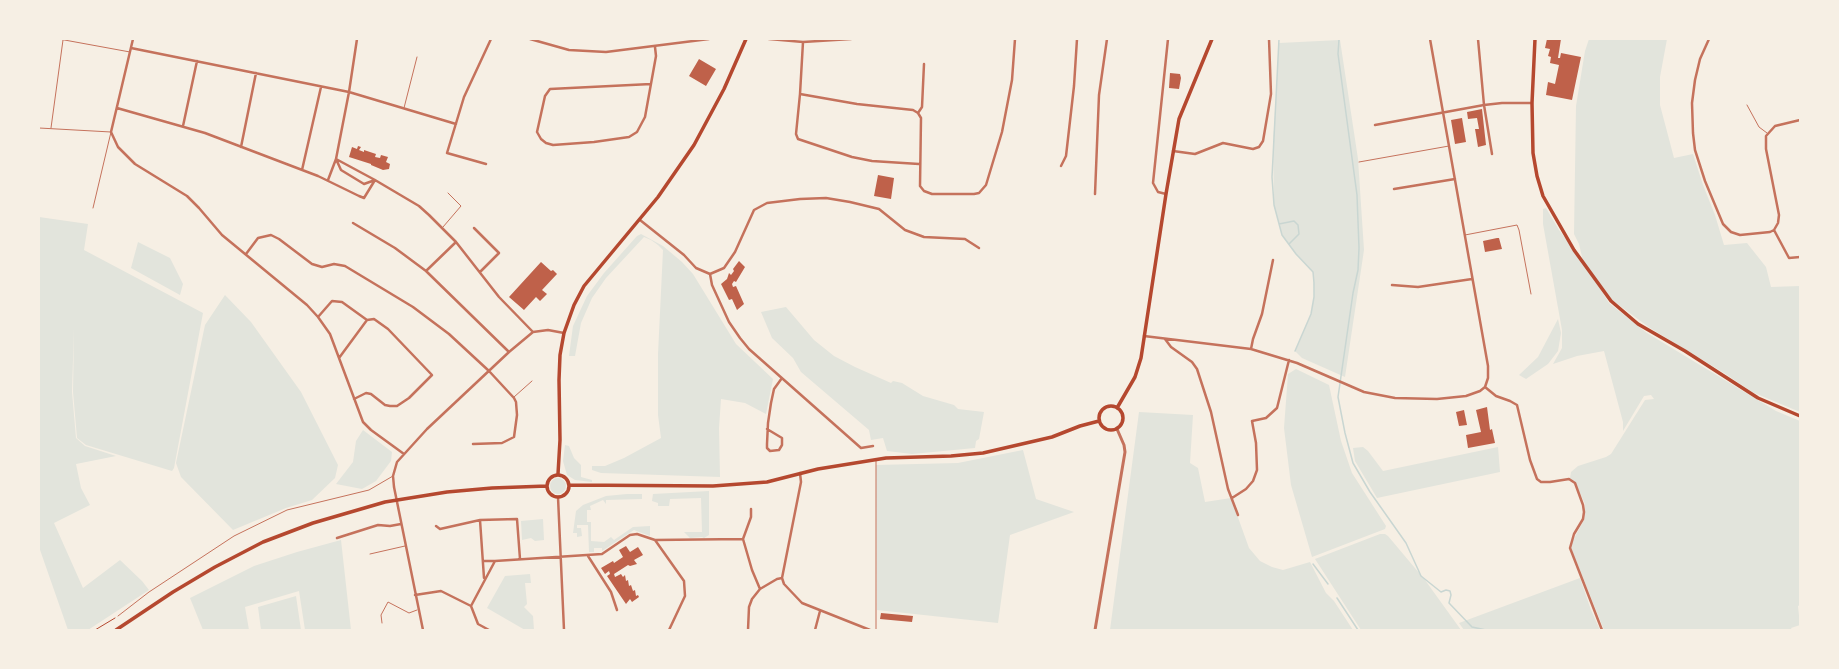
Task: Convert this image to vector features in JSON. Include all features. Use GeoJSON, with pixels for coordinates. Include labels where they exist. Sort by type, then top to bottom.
{"type":"FeatureCollection","features":[{"type":"Feature","properties":{"kind":"main road"},"geometry":{"type":"LineString","coordinates":[[558,474],[560,440],[560,355],[564,333],[574,305],[584,286],[640,220],[664,189],[694,145],[724,89],[746,39],[750,39]]}},
{"type":"Feature","properties":{"kind":"main road"},"geometry":{"type":"LineString","coordinates":[[1117,408],[1135,377],[1141,358],[1172,151],[1182,110],[1212,39]]}},
{"type":"Feature","properties":{"kind":"main road"},"geometry":{"type":"LineString","coordinates":[[1535,39],[1532,103],[1533,153],[1543,196],[1574,250],[1611,301],[1648,331],[1685,351],[1758,398],[1800,416]]}},
{"type":"Feature","properties":{"kind":"main road"},"geometry":{"type":"LineString","coordinates":[[1108,407],[1117,408],[1122,416],[1121,425],[1117,429],[1107,430],[1100,425],[1099,416],[1104,409],[1108,407]]}},
{"type":"Feature","properties":{"kind":"main road"},"geometry":{"type":"LineString","coordinates":[[570,485],[713,486],[767,482],[800,473],[876,459],[983,453],[1052,437],[1080,426],[1099,421]]}},
{"type":"Feature","properties":{"kind":"main road"},"geometry":{"type":"LineString","coordinates":[[558,474],[567,478],[570,485],[568,492],[558,497],[552,495],[547,486],[551,477],[558,474]]}},
{"type":"Feature","properties":{"kind":"main road"},"geometry":{"type":"LineString","coordinates":[[116,630],[173,592],[215,567],[263,542],[313,523],[385,502],[447,492],[492,488],[547,486]]}},
{"type":"Feature","properties":{"kind":"street"},"geometry":{"type":"LineString","coordinates":[[133,39],[111,132],[118,147],[135,164],[187,196],[200,208],[222,235],[292,291],[318,317],[330,334],[364,422],[371,430],[404,454]]}},
{"type":"Feature","properties":{"kind":"street"},"geometry":{"type":"LineString","coordinates":[[328,180],[336,159],[349,92],[357,39]]}},
{"type":"Feature","properties":{"kind":"street"},"geometry":{"type":"LineString","coordinates":[[486,164],[447,153],[464,97],[492,39]]}},
{"type":"Feature","properties":{"kind":"street"},"geometry":{"type":"LineString","coordinates":[[530,39],[568,50],[606,52],[709,39]]}},
{"type":"Feature","properties":{"kind":"street"},"geometry":{"type":"LineString","coordinates":[[685,39],[690,42]]}},
{"type":"Feature","properties":{"kind":"street"},"geometry":{"type":"LineString","coordinates":[[769,39],[803,42],[851,39]]}},
{"type":"Feature","properties":{"kind":"street"},"geometry":{"type":"LineString","coordinates":[[800,94],[857,104],[913,110],[918,113],[921,118],[919,164],[920,186],[927,193],[974,194],[983,190],[989,176],[1003,125],[1012,80],[1015,39]]}},
{"type":"Feature","properties":{"kind":"street"},"geometry":{"type":"LineString","coordinates":[[1061,166],[1066,156],[1074,86],[1077,39]]}},
{"type":"Feature","properties":{"kind":"street"},"geometry":{"type":"LineString","coordinates":[[1095,194],[1099,95],[1107,39]]}},
{"type":"Feature","properties":{"kind":"street"},"geometry":{"type":"LineString","coordinates":[[1166,194],[1158,192],[1153,184],[1168,39]]}},
{"type":"Feature","properties":{"kind":"street"},"geometry":{"type":"LineString","coordinates":[[1172,151],[1195,154],[1223,143],[1253,149],[1259,147],[1263,141],[1271,94],[1269,39]]}},
{"type":"Feature","properties":{"kind":"street"},"geometry":{"type":"LineString","coordinates":[[1144,336],[1251,349],[1297,363],[1364,392],[1395,398],[1438,399],[1466,396],[1480,391],[1485,387],[1487,382],[1488,366],[1430,39]]}},
{"type":"Feature","properties":{"kind":"street"},"geometry":{"type":"LineString","coordinates":[[1478,39],[1484,105],[1492,154]]}},
{"type":"Feature","properties":{"kind":"street"},"geometry":{"type":"LineString","coordinates":[[1709,39],[1697,70],[1692,103],[1693,133],[1702,172],[1720,218],[1726,229],[1740,235],[1770,232],[1774,230],[1778,224],[1779,215],[1765,141],[1767,133],[1775,126],[1800,120]]}},
{"type":"Feature","properties":{"kind":"street"},"geometry":{"type":"LineString","coordinates":[[803,42],[796,134],[798,139],[852,157],[872,161],[919,164]]}},
{"type":"Feature","properties":{"kind":"street"},"geometry":{"type":"LineString","coordinates":[[651,84],[550,89],[545,96],[537,132],[546,144],[553,145],[594,142],[629,137],[637,132],[642,125],[651,84],[656,56],[655,47]]}},
{"type":"Feature","properties":{"kind":"street"},"geometry":{"type":"LineString","coordinates":[[131,48],[349,92],[456,124]]}},
{"type":"Feature","properties":{"kind":"street"},"geometry":{"type":"LineString","coordinates":[[183,126],[197,61]]}},
{"type":"Feature","properties":{"kind":"street"},"geometry":{"type":"LineString","coordinates":[[918,113],[922,108],[924,64]]}},
{"type":"Feature","properties":{"kind":"street"},"geometry":{"type":"LineString","coordinates":[[241,148],[256,73]]}},
{"type":"Feature","properties":{"kind":"street"},"geometry":{"type":"LineString","coordinates":[[302,170],[321,86]]}},
{"type":"Feature","properties":{"kind":"street"},"geometry":{"type":"LineString","coordinates":[[1375,125],[1484,105],[1502,103],[1532,103]]}},
{"type":"Feature","properties":{"kind":"street"},"geometry":{"type":"LineString","coordinates":[[117,108],[183,126],[328,180],[364,198],[375,180]]}},
{"type":"Feature","properties":{"kind":"street"},"geometry":{"type":"LineString","coordinates":[[336,159],[419,206],[456,242],[499,297],[533,332]]}},
{"type":"Feature","properties":{"kind":"street"},"geometry":{"type":"LineString","coordinates":[[336,159],[341,170],[364,184],[375,180]]}},
{"type":"Feature","properties":{"kind":"street"},"geometry":{"type":"LineString","coordinates":[[1394,189],[1455,179]]}},
{"type":"Feature","properties":{"kind":"street"},"geometry":{"type":"LineString","coordinates":[[640,220],[684,255],[696,268],[710,274],[724,268],[735,252],[754,210],[767,203],[800,199],[832,199],[878,209],[905,230],[924,238],[965,239],[979,248]]}},
{"type":"Feature","properties":{"kind":"street"},"geometry":{"type":"LineString","coordinates":[[353,223],[396,248],[426,271],[509,352]]}},
{"type":"Feature","properties":{"kind":"street"},"geometry":{"type":"LineString","coordinates":[[474,228],[499,252],[480,272]]}},
{"type":"Feature","properties":{"kind":"street"},"geometry":{"type":"LineString","coordinates":[[1774,230],[1789,258],[1800,257]]}},
{"type":"Feature","properties":{"kind":"street"},"geometry":{"type":"LineString","coordinates":[[246,254],[258,238],[271,235],[279,239],[312,264],[322,267],[334,264],[345,266],[413,307],[449,334],[489,371],[516,402],[517,415],[514,437],[502,443],[473,444]]}},
{"type":"Feature","properties":{"kind":"street"},"geometry":{"type":"LineString","coordinates":[[426,271],[456,242]]}},
{"type":"Feature","properties":{"kind":"street"},"geometry":{"type":"LineString","coordinates":[[1251,349],[1253,338],[1262,314],[1273,260]]}},
{"type":"Feature","properties":{"kind":"street"},"geometry":{"type":"LineString","coordinates":[[710,274],[712,286],[732,328],[749,349],[861,448],[873,446]]}},
{"type":"Feature","properties":{"kind":"street"},"geometry":{"type":"LineString","coordinates":[[1392,285],[1418,286],[1472,279]]}},
{"type":"Feature","properties":{"kind":"street"},"geometry":{"type":"LineString","coordinates":[[318,317],[332,301],[342,302],[367,320],[374,319],[388,329],[432,375],[409,398],[397,406],[385,405],[371,394],[366,393],[354,399]]}},
{"type":"Feature","properties":{"kind":"street"},"geometry":{"type":"LineString","coordinates":[[339,358],[367,320]]}},
{"type":"Feature","properties":{"kind":"street"},"geometry":{"type":"LineString","coordinates":[[423,630],[394,487],[393,476],[397,462],[427,429],[509,352],[533,332],[548,330],[564,333]]}},
{"type":"Feature","properties":{"kind":"street"},"geometry":{"type":"LineString","coordinates":[[1165,338],[1171,347],[1192,362],[1197,369],[1211,412],[1228,489],[1238,515]]}},
{"type":"Feature","properties":{"kind":"street"},"geometry":{"type":"LineString","coordinates":[[1232,498],[1246,489],[1253,481],[1256,463],[1256,442],[1252,421],[1266,418],[1277,408],[1289,360]]}},
{"type":"Feature","properties":{"kind":"street"},"geometry":{"type":"LineString","coordinates":[[767,430],[782,438],[782,445],[779,450],[772,452],[767,448],[767,430],[774,389],[782,378]]}},
{"type":"Feature","properties":{"kind":"street"},"geometry":{"type":"LineString","coordinates":[[1485,387],[1496,396],[1517,405],[1536,479],[1541,482],[1569,479],[1575,484],[1584,512],[1583,519],[1574,534],[1570,548],[1595,616],[1602,630]]}},
{"type":"Feature","properties":{"kind":"street"},"geometry":{"type":"LineString","coordinates":[[1095,629],[1125,452],[1124,445],[1117,429]]}},
{"type":"Feature","properties":{"kind":"street"},"geometry":{"type":"LineString","coordinates":[[800,473],[801,482],[782,578],[784,584],[802,604],[870,630]]}},
{"type":"Feature","properties":{"kind":"street"},"geometry":{"type":"LineString","coordinates":[[558,497],[562,557],[564,630]]}},
{"type":"Feature","properties":{"kind":"street"},"geometry":{"type":"LineString","coordinates":[[751,509],[751,517],[743,539],[752,570],[760,589]]}},
{"type":"Feature","properties":{"kind":"street"},"geometry":{"type":"LineString","coordinates":[[436,526],[440,529],[480,520],[517,519],[520,559]]}},
{"type":"Feature","properties":{"kind":"street"},"geometry":{"type":"LineString","coordinates":[[480,520],[484,579]]}},
{"type":"Feature","properties":{"kind":"street"},"geometry":{"type":"LineString","coordinates":[[337,538],[378,525],[390,526],[401,524]]}},
{"type":"Feature","properties":{"kind":"street"},"geometry":{"type":"LineString","coordinates":[[483,561],[602,554],[633,534],[655,540],[743,539]]}},
{"type":"Feature","properties":{"kind":"street"},"geometry":{"type":"LineString","coordinates":[[655,540],[684,581],[685,596],[669,630]]}},
{"type":"Feature","properties":{"kind":"street"},"geometry":{"type":"LineString","coordinates":[[588,556],[611,592],[617,610]]}},
{"type":"Feature","properties":{"kind":"street"},"geometry":{"type":"LineString","coordinates":[[470,606],[495,561]]}},
{"type":"Feature","properties":{"kind":"street"},"geometry":{"type":"LineString","coordinates":[[748,630],[749,607],[752,599],[760,589],[782,578]]}},
{"type":"Feature","properties":{"kind":"street"},"geometry":{"type":"LineString","coordinates":[[415,595],[441,591],[470,606],[478,624],[489,630]]}},
{"type":"Feature","properties":{"kind":"street"},"geometry":{"type":"LineString","coordinates":[[815,630],[820,611]]}},
{"type":"Feature","properties":{"kind":"lane"},"geometry":{"type":"LineString","coordinates":[[59,39],[131,52]]}},
{"type":"Feature","properties":{"kind":"lane"},"geometry":{"type":"LineString","coordinates":[[51,128],[63,40]]}},
{"type":"Feature","properties":{"kind":"lane"},"geometry":{"type":"LineString","coordinates":[[403,108],[418,57]]}},
{"type":"Feature","properties":{"kind":"lane"},"geometry":{"type":"LineString","coordinates":[[1747,105],[1759,127],[1767,133]]}},
{"type":"Feature","properties":{"kind":"lane"},"geometry":{"type":"LineString","coordinates":[[39,128],[111,132],[93,208]]}},
{"type":"Feature","properties":{"kind":"lane"},"geometry":{"type":"LineString","coordinates":[[1359,162],[1450,146]]}},
{"type":"Feature","properties":{"kind":"lane"},"geometry":{"type":"LineString","coordinates":[[442,227],[461,206],[448,193]]}},
{"type":"Feature","properties":{"kind":"lane"},"geometry":{"type":"LineString","coordinates":[[1464,235],[1516,225],[1520,230],[1531,294]]}},
{"type":"Feature","properties":{"kind":"lane"},"geometry":{"type":"LineString","coordinates":[[514,398],[532,381]]}},
{"type":"Feature","properties":{"kind":"lane"},"geometry":{"type":"LineString","coordinates":[[876,459],[876,630]]}},
{"type":"Feature","properties":{"kind":"lane"},"geometry":{"type":"LineString","coordinates":[[118,616],[149,592],[234,536],[287,510],[369,490],[393,476]]}},
{"type":"Feature","properties":{"kind":"lane"},"geometry":{"type":"LineString","coordinates":[[370,554],[405,546]]}},
{"type":"Feature","properties":{"kind":"lane"},"geometry":{"type":"LineString","coordinates":[[382,623],[381,615],[388,602],[409,612],[418,610]]}},
{"type":"Feature","properties":{"kind":"path"},"geometry":{"type":"LineString","coordinates":[[95,630],[118,616]]}},
{"type":"Feature","properties":{"kind":"shaded area"},"geometry":{"type":"Polygon","coordinates":[[[1589,39],[1667,39],[1660,77],[1660,105],[1674,158],[1693,154],[1724,245],[1747,243],[1766,267],[1771,287],[1800,286],[1800,412],[1752,392],[1724,373],[1650,328],[1612,300],[1587,268],[1609,303],[1647,333],[1776,411],[1800,421],[1800,605],[1798,606],[1800,625],[1791,628],[1792,630],[1604,630],[1571,548],[1572,542],[1584,520],[1585,504],[1575,482],[1570,478],[1571,472],[1578,466],[1611,454],[1645,400],[1654,399],[1651,395],[1644,396],[1623,431],[1623,422],[1604,351],[1577,356],[1553,364],[1562,348],[1562,330],[1543,224],[1543,209],[1546,208],[1559,230],[1583,261],[1579,244],[1574,234],[1576,106],[1585,51],[1589,39]]]}},
{"type":"Feature","properties":{"kind":"shaded area"},"geometry":{"type":"Polygon","coordinates":[[[1340,40],[1358,159],[1364,250],[1345,377],[1302,358],[1295,351],[1311,314],[1314,297],[1313,272],[1296,254],[1282,235],[1274,205],[1273,145],[1279,43],[1340,40]]]}},
{"type":"Feature","properties":{"kind":"shaded area"},"geometry":{"type":"Polygon","coordinates":[[[39,217],[88,224],[84,250],[203,313],[174,468],[172,471],[86,445],[77,438],[73,392],[74,328],[72,392],[76,438],[85,446],[116,456],[76,464],[81,488],[90,505],[54,523],[83,588],[120,560],[142,581],[149,590],[88,630],[68,630],[39,547],[39,217]]]}},
{"type":"Feature","properties":{"kind":"shaded area"},"geometry":{"type":"Polygon","coordinates":[[[641,234],[663,246],[682,262],[693,274],[736,344],[773,379],[766,414],[745,403],[721,399],[719,428],[720,477],[601,473],[592,470],[592,466],[605,466],[624,458],[661,438],[658,415],[658,354],[663,250],[658,245],[644,237],[606,278],[592,298],[581,323],[575,356],[569,356],[573,326],[587,296],[604,273],[637,236],[641,234]]]}},
{"type":"Feature","properties":{"kind":"shaded area"},"geometry":{"type":"Polygon","coordinates":[[[138,242],[170,258],[183,284],[180,295],[131,268],[138,242]]]}},
{"type":"Feature","properties":{"kind":"shaded area"},"geometry":{"type":"Polygon","coordinates":[[[225,295],[251,322],[301,392],[338,465],[335,478],[312,500],[286,508],[233,530],[181,477],[176,463],[205,325],[225,295]]]}},
{"type":"Feature","properties":{"kind":"shaded area"},"geometry":{"type":"Polygon","coordinates":[[[786,307],[814,340],[834,356],[891,383],[893,381],[902,383],[923,396],[954,405],[958,409],[984,412],[979,439],[976,441],[975,448],[912,454],[887,451],[883,438],[871,440],[869,430],[801,372],[793,358],[772,338],[761,312],[786,307]]]}},
{"type":"Feature","properties":{"kind":"shaded area"},"geometry":{"type":"Polygon","coordinates":[[[1558,319],[1561,333],[1558,351],[1548,364],[1526,379],[1519,375],[1538,357],[1558,319]]]}},
{"type":"Feature","properties":{"kind":"shaded area"},"geometry":{"type":"Polygon","coordinates":[[[1296,369],[1329,385],[1341,441],[1352,473],[1386,526],[1385,529],[1312,557],[1291,485],[1284,428],[1288,374],[1296,369]]]}},
{"type":"Feature","properties":{"kind":"shaded area"},"geometry":{"type":"Polygon","coordinates":[[[1139,412],[1193,415],[1190,463],[1198,468],[1205,502],[1231,498],[1249,548],[1260,561],[1272,567],[1283,570],[1310,562],[1326,593],[1334,601],[1353,630],[1110,630],[1139,412]]]}},
{"type":"Feature","properties":{"kind":"shaded area"},"geometry":{"type":"Polygon","coordinates":[[[363,430],[392,452],[391,461],[376,481],[362,489],[336,484],[353,462],[356,441],[363,430]]]}},
{"type":"Feature","properties":{"kind":"shaded area"},"geometry":{"type":"Polygon","coordinates":[[[565,445],[569,446],[574,458],[581,465],[581,477],[592,480],[592,482],[575,480],[567,475],[563,461],[565,445]]]}},
{"type":"Feature","properties":{"kind":"shaded area"},"geometry":{"type":"Polygon","coordinates":[[[1363,447],[1368,451],[1383,471],[1498,447],[1500,472],[1377,498],[1355,461],[1353,448],[1363,447]]]}},
{"type":"Feature","properties":{"kind":"shaded area"},"geometry":{"type":"Polygon","coordinates":[[[1023,450],[1036,499],[1074,512],[1010,535],[998,623],[877,610],[876,465],[958,463],[1023,450]]]}},
{"type":"Feature","properties":{"kind":"shaded area"},"geometry":{"type":"Polygon","coordinates":[[[558,478],[565,483],[566,486],[561,493],[558,494],[551,489],[550,486],[555,479],[558,478]]]}},
{"type":"Feature","properties":{"kind":"shaded area"},"geometry":{"type":"Polygon","coordinates":[[[709,491],[709,535],[704,538],[690,538],[684,532],[702,532],[701,498],[670,499],[669,506],[658,506],[658,503],[652,501],[653,494],[709,491]]]}},
{"type":"Feature","properties":{"kind":"shaded area"},"geometry":{"type":"Polygon","coordinates":[[[642,494],[642,499],[606,500],[606,504],[603,500],[590,506],[591,510],[587,510],[587,522],[591,522],[591,541],[604,542],[611,537],[614,540],[633,527],[650,526],[650,536],[634,530],[602,551],[602,548],[594,548],[594,552],[589,552],[588,525],[577,525],[577,528],[581,528],[582,536],[577,537],[577,533],[573,533],[576,511],[583,505],[606,496],[642,494]]]}},
{"type":"Feature","properties":{"kind":"shaded area"},"geometry":{"type":"Polygon","coordinates":[[[543,519],[544,540],[535,541],[531,538],[522,540],[521,521],[543,519]]]}},
{"type":"Feature","properties":{"kind":"shaded area"},"geometry":{"type":"Polygon","coordinates":[[[1380,534],[1385,534],[1388,536],[1425,580],[1461,630],[1361,630],[1315,559],[1380,534]]]}},
{"type":"Feature","properties":{"kind":"shaded area"},"geometry":{"type":"Polygon","coordinates":[[[341,540],[351,630],[305,630],[299,591],[245,607],[249,630],[203,630],[190,598],[254,566],[341,540]]]}},
{"type":"Feature","properties":{"kind":"shaded area"},"geometry":{"type":"Polygon","coordinates":[[[530,574],[531,583],[525,583],[527,604],[524,607],[533,616],[534,630],[525,630],[487,608],[505,576],[530,574]]]}},
{"type":"Feature","properties":{"kind":"shaded area"},"geometry":{"type":"Polygon","coordinates":[[[1580,578],[1591,610],[1600,630],[1464,630],[1459,623],[1580,578]]]}},
{"type":"Feature","properties":{"kind":"shaded area"},"geometry":{"type":"Polygon","coordinates":[[[296,596],[301,630],[261,630],[258,607],[296,596]]]}},
{"type":"Feature","properties":{"kind":"building"},"geometry":{"type":"Polygon","coordinates":[[[1547,39],[1561,39],[1558,58],[1560,58],[1561,53],[1581,57],[1572,100],[1546,95],[1548,82],[1555,84],[1559,65],[1550,63],[1551,57],[1548,56],[1550,49],[1545,48],[1547,39]]]}},
{"type":"Feature","properties":{"kind":"building"},"geometry":{"type":"Polygon","coordinates":[[[699,59],[716,69],[706,86],[689,76],[699,59]]]}},
{"type":"Feature","properties":{"kind":"building"},"geometry":{"type":"Polygon","coordinates":[[[1170,73],[1180,74],[1181,78],[1179,89],[1169,88],[1170,73]]]}},
{"type":"Feature","properties":{"kind":"building"},"geometry":{"type":"Polygon","coordinates":[[[1482,109],[1486,145],[1478,147],[1475,129],[1479,129],[1477,118],[1468,119],[1467,112],[1482,109]]]}},
{"type":"Feature","properties":{"kind":"building"},"geometry":{"type":"Polygon","coordinates":[[[1462,118],[1466,142],[1455,144],[1451,120],[1462,118]]]}},
{"type":"Feature","properties":{"kind":"building"},"geometry":{"type":"Polygon","coordinates":[[[358,146],[361,147],[359,150],[376,154],[375,157],[380,158],[381,155],[388,157],[386,162],[390,164],[389,169],[383,170],[371,164],[349,157],[352,147],[357,149],[358,146]]]}},
{"type":"Feature","properties":{"kind":"building"},"geometry":{"type":"Polygon","coordinates":[[[878,175],[894,178],[891,199],[874,196],[878,175]]]}},
{"type":"Feature","properties":{"kind":"building"},"geometry":{"type":"Polygon","coordinates":[[[1499,238],[1502,249],[1485,252],[1483,241],[1499,238]]]}},
{"type":"Feature","properties":{"kind":"building"},"geometry":{"type":"Polygon","coordinates":[[[739,261],[745,267],[736,282],[734,281],[732,284],[733,287],[736,286],[744,304],[737,310],[732,299],[729,300],[721,284],[727,279],[729,273],[731,275],[734,271],[733,269],[739,261]]]}},
{"type":"Feature","properties":{"kind":"building"},"geometry":{"type":"Polygon","coordinates":[[[541,262],[557,274],[542,290],[547,294],[540,301],[536,297],[524,310],[509,297],[541,262]]]}},
{"type":"Feature","properties":{"kind":"building"},"geometry":{"type":"Polygon","coordinates":[[[1487,407],[1490,430],[1492,429],[1495,443],[1468,448],[1466,435],[1481,432],[1476,410],[1487,407]]]}},
{"type":"Feature","properties":{"kind":"building"},"geometry":{"type":"Polygon","coordinates":[[[1464,410],[1467,425],[1459,426],[1456,412],[1464,410]]]}},
{"type":"Feature","properties":{"kind":"building"},"geometry":{"type":"Polygon","coordinates":[[[626,546],[630,552],[638,547],[643,555],[634,560],[637,564],[630,566],[628,565],[614,574],[615,577],[621,574],[623,577],[625,575],[629,586],[631,585],[633,591],[635,590],[636,596],[638,595],[639,597],[632,602],[630,599],[626,604],[607,576],[610,574],[609,571],[605,574],[601,568],[613,561],[614,563],[623,557],[619,550],[626,546]]]}},
{"type":"Feature","properties":{"kind":"building"},"geometry":{"type":"Polygon","coordinates":[[[881,613],[913,616],[912,622],[880,619],[881,613]]]}},
{"type":"Feature","properties":{"kind":"waterway"},"geometry":{"type":"LineString","coordinates":[[1279,39],[1272,177],[1274,205],[1282,235],[1296,254],[1313,272],[1314,283],[1314,297],[1311,314],[1295,351]]}},
{"type":"Feature","properties":{"kind":"waterway"},"geometry":{"type":"LineString","coordinates":[[1339,39],[1338,54],[1357,195],[1359,248],[1358,270],[1353,293],[1338,397],[1345,433],[1353,463],[1370,492],[1406,543],[1421,576],[1441,592],[1446,590],[1450,591],[1451,595],[1449,603],[1472,627],[1486,630]]}},
{"type":"Feature","properties":{"kind":"waterway"},"geometry":{"type":"LineString","coordinates":[[1279,224],[1294,221],[1298,225],[1299,234],[1289,244]]}},
{"type":"Feature","properties":{"kind":"waterway"},"geometry":{"type":"LineString","coordinates":[[1313,564],[1328,584]]}},
{"type":"Feature","properties":{"kind":"waterway"},"geometry":{"type":"LineString","coordinates":[[1337,598],[1358,630]]}}]}
